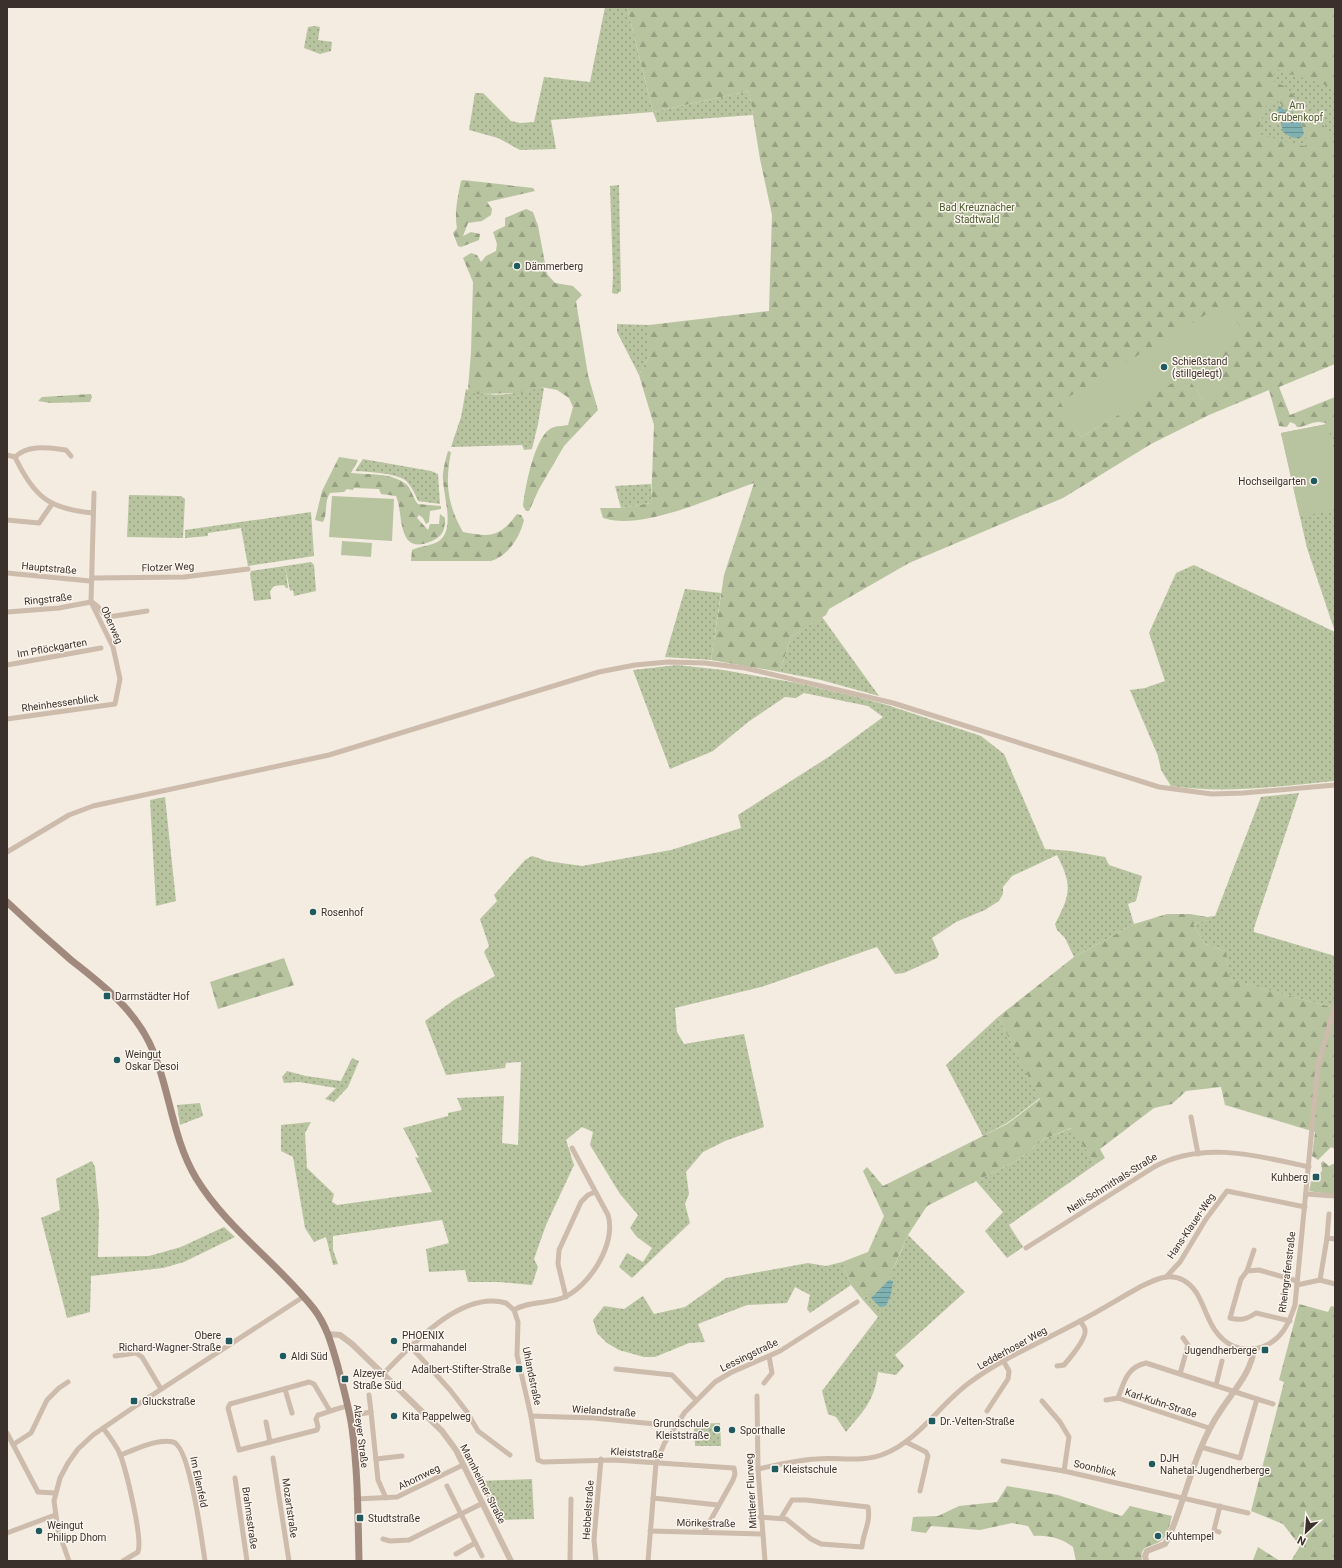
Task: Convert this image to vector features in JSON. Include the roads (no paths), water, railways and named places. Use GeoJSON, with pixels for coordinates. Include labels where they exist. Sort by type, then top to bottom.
{"type":"FeatureCollection","features":[{"type":"Feature","properties":{"kind":"main road","name":"Alzeyer Straße"},"geometry":{"type":"LineString","coordinates":[[7,902],[52,943],[106,988],[132,1015],[154,1054],[163,1080],[180,1144],[197,1180],[222,1211],[320,1317],[328,1334],[350,1416],[354,1447],[359,1561]]}},
{"type":"Feature","properties":{"kind":"street"},"geometry":{"type":"LineString","coordinates":[[7,455],[15,457],[25,450],[40,447],[66,450],[71,456]]}},
{"type":"Feature","properties":{"kind":"street"},"geometry":{"type":"LineString","coordinates":[[15,457],[24,476],[35,490],[52,504],[71,511],[93,513]]}},
{"type":"Feature","properties":{"kind":"street","name":"Oberweg"},"geometry":{"type":"LineString","coordinates":[[94,493],[90,581],[91,602],[113,647],[120,679],[115,704]]}},
{"type":"Feature","properties":{"kind":"street"},"geometry":{"type":"LineString","coordinates":[[7,520],[39,523],[52,504]]}},
{"type":"Feature","properties":{"kind":"street","name":"Flotzer Weg"},"geometry":{"type":"LineString","coordinates":[[90,581],[94,578],[184,577],[248,569]]}},
{"type":"Feature","properties":{"kind":"street","name":"Hauptstraße"},"geometry":{"type":"LineString","coordinates":[[7,573],[90,581]]}},
{"type":"Feature","properties":{"kind":"street","name":"Oberweg"},"geometry":{"type":"LineString","coordinates":[[91,602],[94,603],[103,614],[108,617],[147,611]]}},
{"type":"Feature","properties":{"kind":"street","name":"Ringstraße"},"geometry":{"type":"LineString","coordinates":[[7,612],[59,608],[91,602]]}},
{"type":"Feature","properties":{"kind":"street","name":"Im Pflöckgarten"},"geometry":{"type":"LineString","coordinates":[[7,665],[101,648]]}},
{"type":"Feature","properties":{"kind":"street"},"geometry":{"type":"LineString","coordinates":[[7,852],[70,815],[93,806],[329,755],[599,672],[635,665],[668,662],[705,663],[745,668],[893,703],[1159,788],[1220,794],[1335,785]]}},
{"type":"Feature","properties":{"kind":"street","name":"Rheinhessenblick"},"geometry":{"type":"LineString","coordinates":[[7,719],[115,704]]}},
{"type":"Feature","properties":{"kind":"street","name":"Rheingrafenstraße"},"geometry":{"type":"LineString","coordinates":[[1254,1349],[1277,1338],[1290,1321],[1297,1283],[1318,1066],[1335,1006]]}},
{"type":"Feature","properties":{"kind":"street"},"geometry":{"type":"LineString","coordinates":[[1191,1117],[1198,1154]]}},
{"type":"Feature","properties":{"kind":"street"},"geometry":{"type":"LineString","coordinates":[[384,1373],[411,1347],[448,1317],[470,1305],[502,1301],[509,1304],[514,1310],[520,1306],[552,1301],[566,1297],[580,1288],[591,1275],[609,1238],[610,1220],[572,1148]]}},
{"type":"Feature","properties":{"kind":"street","name":"Nelli-Schmithals-Straße"},"geometry":{"type":"LineString","coordinates":[[1026,1248],[1159,1164],[1174,1158],[1198,1154],[1248,1154],[1309,1167]]}},
{"type":"Feature","properties":{"kind":"street","name":"Hans-Klauer-Weg"},"geometry":{"type":"LineString","coordinates":[[1166,1277],[1180,1262],[1199,1231],[1227,1191],[1304,1207]]}},
{"type":"Feature","properties":{"kind":"street"},"geometry":{"type":"LineString","coordinates":[[566,1297],[558,1264],[559,1250],[581,1202],[588,1195],[595,1192]]}},
{"type":"Feature","properties":{"kind":"street"},"geometry":{"type":"LineString","coordinates":[[1306,1194],[1334,1196]]}},
{"type":"Feature","properties":{"kind":"street"},"geometry":{"type":"LineString","coordinates":[[1320,1280],[1327,1238],[1329,1214]]}},
{"type":"Feature","properties":{"kind":"street"},"geometry":{"type":"LineString","coordinates":[[1327,1238],[1335,1239]]}},
{"type":"Feature","properties":{"kind":"street"},"geometry":{"type":"LineString","coordinates":[[1254,1250],[1247,1271],[1241,1279],[1231,1310],[1230,1318],[1238,1320],[1247,1319],[1256,1313],[1290,1321]]}},
{"type":"Feature","properties":{"kind":"street"},"geometry":{"type":"LineString","coordinates":[[1247,1271],[1259,1270],[1297,1283],[1320,1280],[1335,1284]]}},
{"type":"Feature","properties":{"kind":"street"},"geometry":{"type":"LineString","coordinates":[[1146,1561],[1145,1556],[1147,1551],[1165,1544],[1168,1540],[1201,1447],[1210,1428],[1248,1369],[1254,1349],[1236,1347],[1225,1342],[1216,1333],[1196,1291],[1184,1280],[1177,1277],[1166,1277]]}},
{"type":"Feature","properties":{"kind":"street","name":"Ledderhoser Weg"},"geometry":{"type":"LineString","coordinates":[[758,1469],[814,1459],[867,1459],[884,1454],[906,1442],[959,1390],[1004,1362],[1141,1287],[1166,1277]]}},
{"type":"Feature","properties":{"kind":"street"},"geometry":{"type":"LineString","coordinates":[[69,1561],[58,1530],[55,1515],[56,1494],[60,1478],[72,1456],[84,1443],[103,1428],[303,1297]]}},
{"type":"Feature","properties":{"kind":"street","name":"Lessingstraße"},"geometry":{"type":"LineString","coordinates":[[648,1561],[656,1463],[663,1446],[675,1426],[696,1400],[711,1386],[730,1373],[780,1351],[858,1302]]}},
{"type":"Feature","properties":{"kind":"street","name":"Uhlandstraße"},"geometry":{"type":"LineString","coordinates":[[514,1310],[518,1322],[517,1355],[531,1416],[538,1460]]}},
{"type":"Feature","properties":{"kind":"street"},"geometry":{"type":"LineString","coordinates":[[1057,1366],[1064,1365],[1075,1352],[1085,1334],[1085,1329],[1080,1321]]}},
{"type":"Feature","properties":{"kind":"street"},"geometry":{"type":"LineString","coordinates":[[328,1334],[339,1334],[344,1337]]}},
{"type":"Feature","properties":{"kind":"street"},"geometry":{"type":"LineString","coordinates":[[331,1344],[336,1337],[344,1337]]}},
{"type":"Feature","properties":{"kind":"street","name":"Mannheimer Straße"},"geometry":{"type":"LineString","coordinates":[[344,1337],[384,1373],[434,1422],[456,1450],[511,1561]]}},
{"type":"Feature","properties":{"kind":"street"},"geometry":{"type":"LineString","coordinates":[[1180,1374],[1188,1345],[1183,1338]]}},
{"type":"Feature","properties":{"kind":"street"},"geometry":{"type":"LineString","coordinates":[[411,1347],[450,1390],[467,1412],[478,1431],[510,1455]]}},
{"type":"Feature","properties":{"kind":"street"},"geometry":{"type":"LineString","coordinates":[[115,1356],[136,1353],[142,1357],[162,1389]]}},
{"type":"Feature","properties":{"kind":"street"},"geometry":{"type":"LineString","coordinates":[[764,1383],[772,1373],[769,1356]]}},
{"type":"Feature","properties":{"kind":"street"},"geometry":{"type":"LineString","coordinates":[[1216,1386],[1222,1361]]}},
{"type":"Feature","properties":{"kind":"street"},"geometry":{"type":"LineString","coordinates":[[988,1411],[1008,1379],[1009,1371],[1004,1362]]}},
{"type":"Feature","properties":{"kind":"street"},"geometry":{"type":"LineString","coordinates":[[1118,1398],[1127,1373],[1139,1364],[1146,1363],[1273,1404]]}},
{"type":"Feature","properties":{"kind":"street"},"geometry":{"type":"LineString","coordinates":[[616,1369],[672,1375],[696,1400]]}},
{"type":"Feature","properties":{"kind":"street"},"geometry":{"type":"LineString","coordinates":[[14,1444],[31,1433],[47,1400],[59,1388],[68,1382]]}},
{"type":"Feature","properties":{"kind":"street"},"geometry":{"type":"LineString","coordinates":[[330,1411],[312,1382],[228,1406],[239,1450],[317,1430],[316,1416],[348,1406]]}},
{"type":"Feature","properties":{"kind":"street"},"geometry":{"type":"LineString","coordinates":[[285,1389],[292,1413]]}},
{"type":"Feature","properties":{"kind":"street"},"geometry":{"type":"LineString","coordinates":[[368,1395],[378,1480],[386,1498]]}},
{"type":"Feature","properties":{"kind":"street","name":"Mittlerer Flurweg"},"geometry":{"type":"LineString","coordinates":[[758,1396],[758,1469],[760,1517],[765,1561]]}},
{"type":"Feature","properties":{"kind":"street","name":"Karl-Kuhn-Straße"},"geometry":{"type":"LineString","coordinates":[[1106,1400],[1118,1398],[1210,1428]]}},
{"type":"Feature","properties":{"kind":"street"},"geometry":{"type":"LineString","coordinates":[[1201,1447],[1240,1458],[1257,1399]]}},
{"type":"Feature","properties":{"kind":"street"},"geometry":{"type":"LineString","coordinates":[[1042,1401],[1060,1422],[1069,1437],[1064,1471]]}},
{"type":"Feature","properties":{"kind":"street"},"geometry":{"type":"LineString","coordinates":[[350,1416],[370,1412]]}},
{"type":"Feature","properties":{"kind":"street","name":"Wielandstraße"},"geometry":{"type":"LineString","coordinates":[[531,1416],[594,1418],[675,1426]]}},
{"type":"Feature","properties":{"kind":"street"},"geometry":{"type":"LineString","coordinates":[[266,1422],[270,1442]]}},
{"type":"Feature","properties":{"kind":"street"},"geometry":{"type":"LineString","coordinates":[[103,1428],[120,1455],[132,1503],[140,1545],[138,1552],[123,1561]]}},
{"type":"Feature","properties":{"kind":"street"},"geometry":{"type":"LineString","coordinates":[[7,1433],[38,1492],[56,1494]]}},
{"type":"Feature","properties":{"kind":"street","name":"Im Ellenfeld"},"geometry":{"type":"LineString","coordinates":[[120,1455],[163,1442],[175,1442],[180,1447],[189,1470],[205,1561]]}},
{"type":"Feature","properties":{"kind":"street"},"geometry":{"type":"LineString","coordinates":[[906,1442],[926,1452],[928,1456],[920,1491]]}},
{"type":"Feature","properties":{"kind":"street"},"geometry":{"type":"LineString","coordinates":[[376,1459],[402,1456]]}},
{"type":"Feature","properties":{"kind":"street","name":"Mozartstraße"},"geometry":{"type":"LineString","coordinates":[[273,1458],[289,1561]]}},
{"type":"Feature","properties":{"kind":"street","name":"Kleiststraße"},"geometry":{"type":"LineString","coordinates":[[538,1460],[543,1462],[600,1459],[734,1468],[735,1474],[733,1480],[718,1504]]}},
{"type":"Feature","properties":{"kind":"street","name":"Hebbelstraße"},"geometry":{"type":"LineString","coordinates":[[596,1561],[594,1540],[600,1459]]}},
{"type":"Feature","properties":{"kind":"street","name":"Soonblick"},"geometry":{"type":"LineString","coordinates":[[1003,1460],[1064,1471],[1248,1512]]}},
{"type":"Feature","properties":{"kind":"street","name":"Ahornweg"},"geometry":{"type":"LineString","coordinates":[[356,1499],[397,1497],[463,1465]]}},
{"type":"Feature","properties":{"kind":"street","name":"Brahmsstraße"},"geometry":{"type":"LineString","coordinates":[[235,1478],[247,1561]]}},
{"type":"Feature","properties":{"kind":"street"},"geometry":{"type":"LineString","coordinates":[[447,1486],[482,1556]]}},
{"type":"Feature","properties":{"kind":"street"},"geometry":{"type":"LineString","coordinates":[[653,1498],[718,1504],[704,1532]]}},
{"type":"Feature","properties":{"kind":"street"},"geometry":{"type":"LineString","coordinates":[[570,1561],[571,1500]]}},
{"type":"Feature","properties":{"kind":"street"},"geometry":{"type":"LineString","coordinates":[[760,1517],[781,1518],[791,1523],[816,1542],[862,1547],[862,1539],[870,1518],[868,1507],[806,1500],[792,1500],[781,1518]]}},
{"type":"Feature","properties":{"kind":"street"},"geometry":{"type":"LineString","coordinates":[[383,1539],[390,1541],[408,1540],[483,1503]]}},
{"type":"Feature","properties":{"kind":"street"},"geometry":{"type":"LineString","coordinates":[[1219,1532],[1214,1530],[1220,1506]]}},
{"type":"Feature","properties":{"kind":"street"},"geometry":{"type":"LineString","coordinates":[[7,1533],[55,1515]]}},
{"type":"Feature","properties":{"kind":"street","name":"Mörikestraße"},"geometry":{"type":"LineString","coordinates":[[650,1531],[762,1534]]}},
{"type":"Feature","properties":{"kind":"street"},"geometry":{"type":"LineString","coordinates":[[456,1554],[475,1543]]}},
{"type":"Feature","properties":{"kind":"water"},"geometry":{"type":"Polygon","coordinates":[[[1279,106],[1301,122],[1304,134],[1300,138],[1291,137],[1283,132],[1278,109],[1279,106]]]}},
{"type":"Feature","properties":{"kind":"water"},"geometry":{"type":"Polygon","coordinates":[[[889,1280],[893,1281],[891,1294],[886,1306],[880,1307],[871,1298],[889,1280]]]}},
{"type":"Feature","properties":{"kind":"place","name":"Dämmerberg"},"geometry":{"type":"Point","coordinates":[517,266]}},
{"type":"Feature","properties":{"kind":"place","name":"Schießstand (stillgelegt)"},"geometry":{"type":"Point","coordinates":[1164,367]}},
{"type":"Feature","properties":{"kind":"place","name":"Hochseilgarten"},"geometry":{"type":"Point","coordinates":[1314,481]}},
{"type":"Feature","properties":{"kind":"place","name":"Rosenhof"},"geometry":{"type":"Point","coordinates":[313,912]}},
{"type":"Feature","properties":{"kind":"place","name":"Darmstädter Hof"},"geometry":{"type":"Point","coordinates":[107,996]}},
{"type":"Feature","properties":{"kind":"place","name":"Weingut Oskar Desoi"},"geometry":{"type":"Point","coordinates":[117,1060]}},
{"type":"Feature","properties":{"kind":"place","name":"Kuhberg"},"geometry":{"type":"Point","coordinates":[1316,1177]}},
{"type":"Feature","properties":{"kind":"place","name":"Obere Richard-Wagner-Straße"},"geometry":{"type":"Point","coordinates":[229,1341]}},
{"type":"Feature","properties":{"kind":"place","name":"PHOENIX Pharmahandel"},"geometry":{"type":"Point","coordinates":[394,1341]}},
{"type":"Feature","properties":{"kind":"place","name":"Jugendherberge"},"geometry":{"type":"Point","coordinates":[1265,1350]}},
{"type":"Feature","properties":{"kind":"place","name":"Aldi Süd"},"geometry":{"type":"Point","coordinates":[283,1356]}},
{"type":"Feature","properties":{"kind":"place","name":"Adalbert-Stifter-Straße"},"geometry":{"type":"Point","coordinates":[519,1369]}},
{"type":"Feature","properties":{"kind":"place","name":"Alzeyer Straße Süd"},"geometry":{"type":"Point","coordinates":[345,1379]}},
{"type":"Feature","properties":{"kind":"place","name":"Gluckstraße"},"geometry":{"type":"Point","coordinates":[134,1401]}},
{"type":"Feature","properties":{"kind":"place","name":"Kita Pappelweg"},"geometry":{"type":"Point","coordinates":[394,1416]}},
{"type":"Feature","properties":{"kind":"place","name":"Dr.-Velten-Straße"},"geometry":{"type":"Point","coordinates":[932,1421]}},
{"type":"Feature","properties":{"kind":"place","name":"Grundschule Kleiststraße"},"geometry":{"type":"Point","coordinates":[717,1429]}},
{"type":"Feature","properties":{"kind":"place","name":"Sporthalle"},"geometry":{"type":"Point","coordinates":[732,1430]}},
{"type":"Feature","properties":{"kind":"place","name":"DJH Nahetal-Jugendherberge"},"geometry":{"type":"Point","coordinates":[1152,1464]}},
{"type":"Feature","properties":{"kind":"place","name":"Kleistschule"},"geometry":{"type":"Point","coordinates":[775,1469]}},
{"type":"Feature","properties":{"kind":"place","name":"Studtstraße"},"geometry":{"type":"Point","coordinates":[360,1518]}},
{"type":"Feature","properties":{"kind":"place","name":"Weingut Philipp Dhom"},"geometry":{"type":"Point","coordinates":[39,1531]}},
{"type":"Feature","properties":{"kind":"place","name":"Kuhtempel"},"geometry":{"type":"Point","coordinates":[1158,1536]}},
{"type":"Feature","properties":{"kind":"park label","name":"Am Grubenkopf"},"geometry":{"type":"Point","coordinates":[1297,110]}},
{"type":"Feature","properties":{"kind":"park label","name":"Bad Kreuznacher Stadtwald"},"geometry":{"type":"Point","coordinates":[977,212]}}]}
